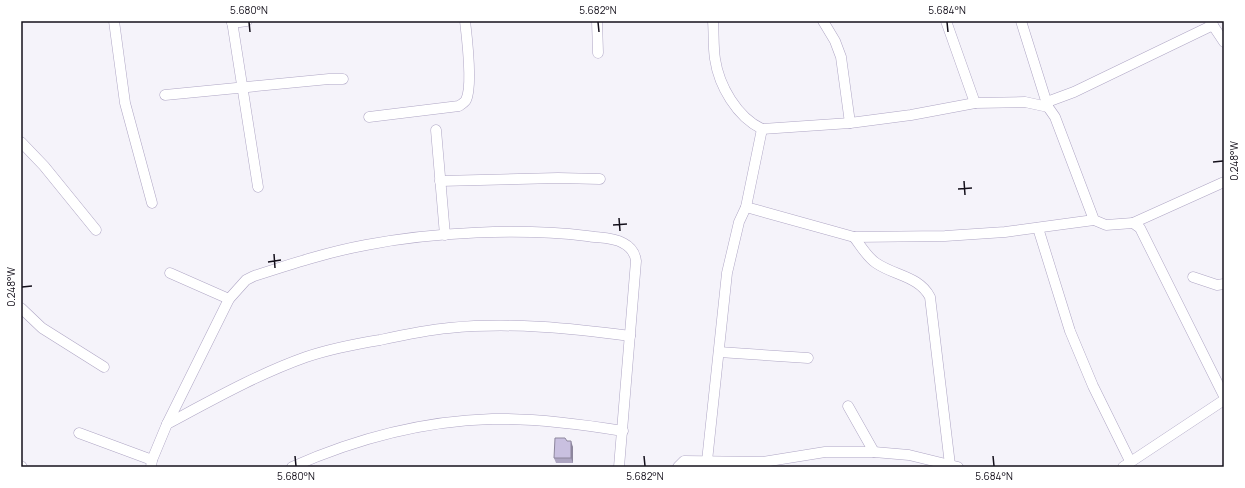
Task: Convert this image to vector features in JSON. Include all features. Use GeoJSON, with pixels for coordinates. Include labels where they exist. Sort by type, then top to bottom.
{"type":"FeatureCollection","features":[{"type":"Feature","properties":{"kind":"street"},"geometry":{"type":"LineString","coordinates":[[114,21],[125,103],[152,203]]}},
{"type":"Feature","properties":{"kind":"street"},"geometry":{"type":"LineString","coordinates":[[247,21],[232,22],[258,187]]}},
{"type":"Feature","properties":{"kind":"street"},"geometry":{"type":"LineString","coordinates":[[369,117],[459,106],[463,103],[467,96],[468,81],[465,21]]}},
{"type":"Feature","properties":{"kind":"street"},"geometry":{"type":"LineString","coordinates":[[597,21],[598,54]]}},
{"type":"Feature","properties":{"kind":"street"},"geometry":{"type":"LineString","coordinates":[[713,21],[715,60],[726,91],[745,118],[753,125],[762,129],[850,123],[911,115],[975,104],[1025,102],[1047,104],[1211,23],[1224,42]]}},
{"type":"Feature","properties":{"kind":"street"},"geometry":{"type":"LineString","coordinates":[[823,21],[835,41],[840,58],[850,123]]}},
{"type":"Feature","properties":{"kind":"street"},"geometry":{"type":"LineString","coordinates":[[946,21],[975,104]]}},
{"type":"Feature","properties":{"kind":"street"},"geometry":{"type":"LineString","coordinates":[[1021,21],[1047,104],[1060,130],[1094,220]]}},
{"type":"Feature","properties":{"kind":"street"},"geometry":{"type":"LineString","coordinates":[[165,95],[343,79]]}},
{"type":"Feature","properties":{"kind":"street"},"geometry":{"type":"LineString","coordinates":[[707,461],[731,254],[739,222],[746,207],[762,129]]}},
{"type":"Feature","properties":{"kind":"street"},"geometry":{"type":"LineString","coordinates":[[436,130],[444,235]]}},
{"type":"Feature","properties":{"kind":"street"},"geometry":{"type":"LineString","coordinates":[[21,142],[44,166],[96,230]]}},
{"type":"Feature","properties":{"kind":"street"},"geometry":{"type":"LineString","coordinates":[[440,182],[558,178],[600,179]]}},
{"type":"Feature","properties":{"kind":"street"},"geometry":{"type":"LineString","coordinates":[[746,207],[854,237],[946,236],[1038,228],[1094,220],[1106,225],[1133,223],[1224,182]]}},
{"type":"Feature","properties":{"kind":"street"},"geometry":{"type":"LineString","coordinates":[[1133,223],[1140,228],[1153,252],[1221,382],[1224,396]]}},
{"type":"Feature","properties":{"kind":"street"},"geometry":{"type":"LineString","coordinates":[[1038,228],[1070,331],[1126,464],[1224,400]]}},
{"type":"Feature","properties":{"kind":"street"},"geometry":{"type":"LineString","coordinates":[[79,433],[152,464],[167,424],[230,299],[246,280],[295,263],[365,245],[401,239],[444,235],[565,234],[622,242],[632,250],[636,261],[619,467]]}},
{"type":"Feature","properties":{"kind":"street"},"geometry":{"type":"LineString","coordinates":[[678,467],[684,461],[764,462],[825,452],[874,452],[909,455],[954,466],[930,297],[925,288],[919,283],[898,275],[875,263],[854,237]]}},
{"type":"Feature","properties":{"kind":"street"},"geometry":{"type":"LineString","coordinates":[[170,273],[230,299]]}},
{"type":"Feature","properties":{"kind":"street"},"geometry":{"type":"LineString","coordinates":[[1193,277],[1217,284],[1224,284]]}},
{"type":"Feature","properties":{"kind":"street"},"geometry":{"type":"LineString","coordinates":[[21,308],[42,328],[104,367]]}},
{"type":"Feature","properties":{"kind":"street"},"geometry":{"type":"LineString","coordinates":[[167,424],[228,391],[289,364],[328,350],[392,337],[448,328],[518,326],[552,327],[630,336]]}},
{"type":"Feature","properties":{"kind":"street"},"geometry":{"type":"LineString","coordinates":[[719,352],[808,358]]}},
{"type":"Feature","properties":{"kind":"street"},"geometry":{"type":"LineString","coordinates":[[848,406],[874,452]]}},
{"type":"Feature","properties":{"kind":"street"},"geometry":{"type":"LineString","coordinates":[[292,467],[354,443],[401,430],[475,420],[516,419],[559,422],[623,431]]}},
{"type":"Feature","properties":{"kind":"building"},"geometry":{"type":"Polygon","coordinates":[[[555,438],[565,438],[567,441],[571,441],[571,458],[554,458],[555,438]]]}}]}
